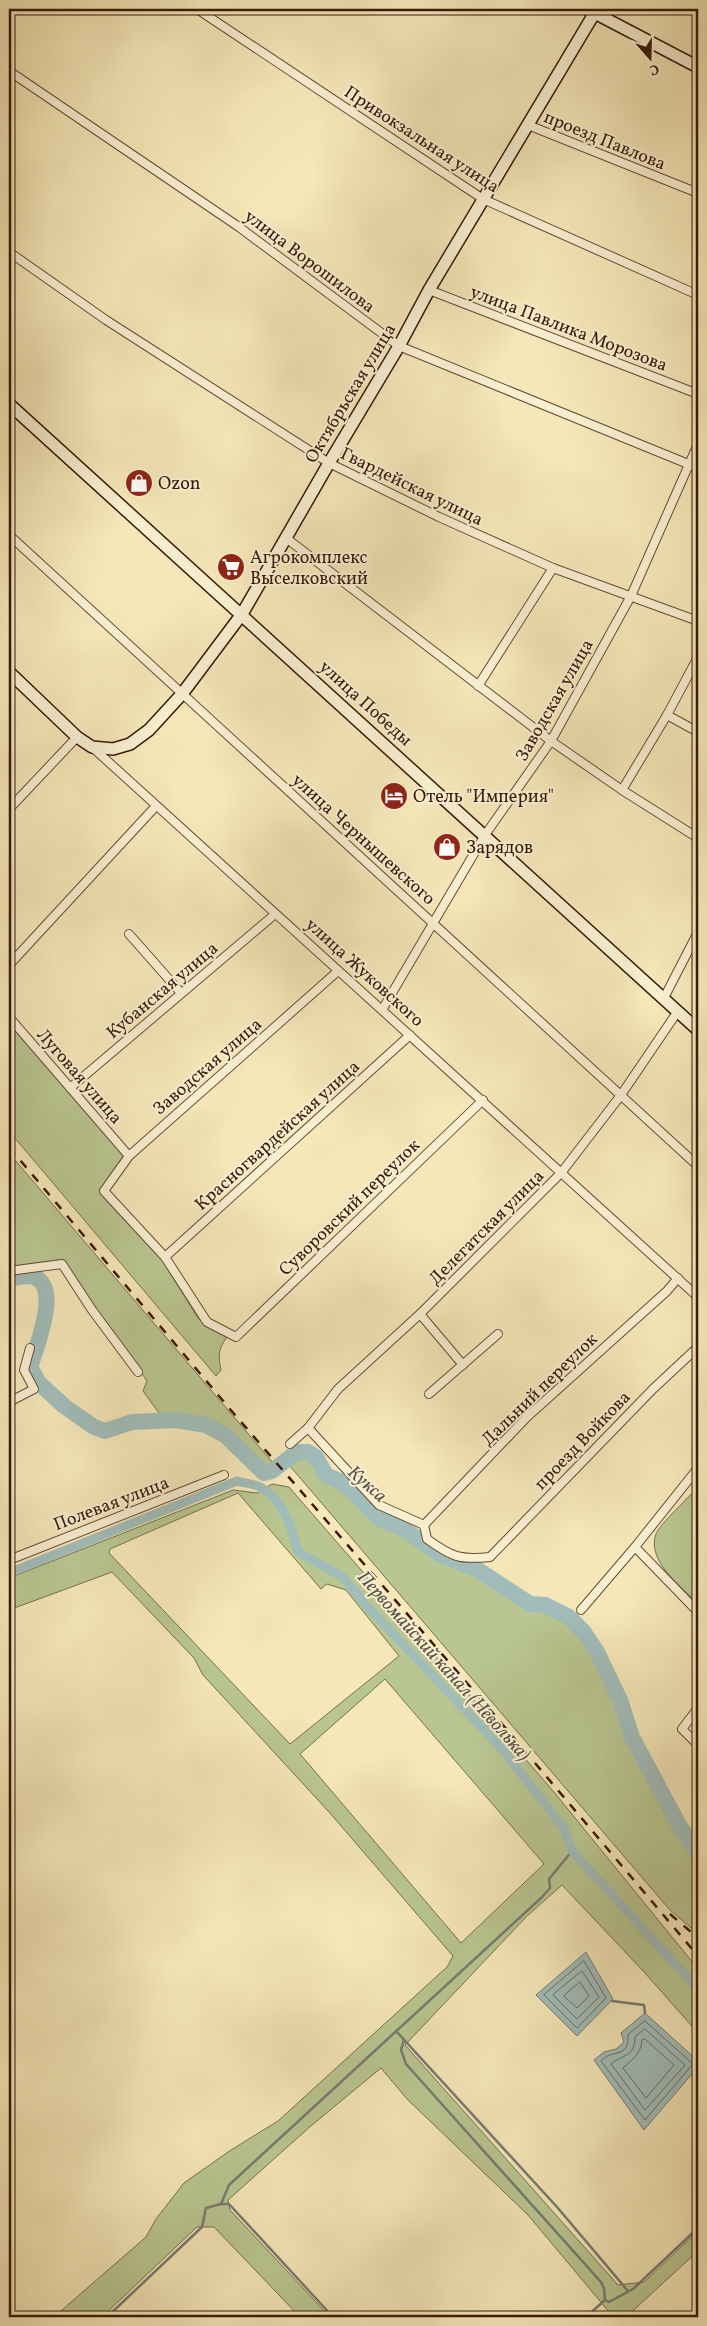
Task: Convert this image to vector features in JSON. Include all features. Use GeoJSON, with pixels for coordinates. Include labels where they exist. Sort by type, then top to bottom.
{"type":"FeatureCollection","features":[{"type":"Feature","properties":{"kind":"street","name":"Привокзальная улица"},"geometry":{"type":"LineString","coordinates":[[197,9],[483,199],[698,295]]}},
{"type":"Feature","properties":{"kind":"street","name":"Октябрьская улица"},"geometry":{"type":"LineString","coordinates":[[92,747],[112,750],[130,744],[149,730],[182,694],[242,614],[399,346],[429,290],[528,125],[593,10]]}},
{"type":"Feature","properties":{"kind":"street"},"geometry":{"type":"LineString","coordinates":[[593,10],[698,67]]}},
{"type":"Feature","properties":{"kind":"street","name":"улица Ворошилова"},"geometry":{"type":"LineString","coordinates":[[9,70],[239,227],[399,346],[698,468]]}},
{"type":"Feature","properties":{"kind":"street","name":"проезд Павлова"},"geometry":{"type":"LineString","coordinates":[[528,125],[698,194]]}},
{"type":"Feature","properties":{"kind":"street","name":"Гвардейская улица"},"geometry":{"type":"LineString","coordinates":[[9,252],[106,320],[329,463],[439,517],[553,568],[698,621]]}},
{"type":"Feature","properties":{"kind":"street","name":"улица Павлика Морозова"},"geometry":{"type":"LineString","coordinates":[[429,290],[698,394]]}},
{"type":"Feature","properties":{"kind":"street","name":"улица Победы"},"geometry":{"type":"LineString","coordinates":[[9,404],[698,1030]]}},
{"type":"Feature","properties":{"kind":"street","name":"Заводская улица"},"geometry":{"type":"LineString","coordinates":[[382,1010],[485,836],[551,741],[631,596],[698,444]]}},
{"type":"Feature","properties":{"kind":"street","name":"улица Чернышевского"},"geometry":{"type":"LineString","coordinates":[[9,536],[698,1166]]}},
{"type":"Feature","properties":{"kind":"street"},"geometry":{"type":"LineString","coordinates":[[286,538],[551,741],[622,790],[698,838]]}},
{"type":"Feature","properties":{"kind":"street"},"geometry":{"type":"LineString","coordinates":[[478,686],[553,568]]}},
{"type":"Feature","properties":{"kind":"street"},"geometry":{"type":"LineString","coordinates":[[622,790],[668,715],[698,657]]}},
{"type":"Feature","properties":{"kind":"street","name":"улица Жуковского"},"geometry":{"type":"LineString","coordinates":[[9,673],[274,915],[483,1100],[561,1174],[698,1297]]}},
{"type":"Feature","properties":{"kind":"street"},"geometry":{"type":"LineString","coordinates":[[668,715],[698,732]]}},
{"type":"Feature","properties":{"kind":"street"},"geometry":{"type":"LineString","coordinates":[[9,809],[77,736]]}},
{"type":"Feature","properties":{"kind":"street"},"geometry":{"type":"LineString","coordinates":[[9,965],[156,806]]}},
{"type":"Feature","properties":{"kind":"street","name":"Кубанская улица"},"geometry":{"type":"LineString","coordinates":[[70,1088],[274,915]]}},
{"type":"Feature","properties":{"kind":"street"},"geometry":{"type":"LineString","coordinates":[[664,998],[698,932]]}},
{"type":"Feature","properties":{"kind":"street"},"geometry":{"type":"LineString","coordinates":[[128,934],[181,993]]}},
{"type":"Feature","properties":{"kind":"street","name":"Заводская улица"},"geometry":{"type":"LineString","coordinates":[[165,1257],[104,1192],[129,1156],[338,971]]}},
{"type":"Feature","properties":{"kind":"street","name":"Делегатская улица"},"geometry":{"type":"LineString","coordinates":[[290,1444],[308,1428],[338,1388],[420,1314],[561,1174],[621,1095],[678,1011]]}},
{"type":"Feature","properties":{"kind":"street","name":"Луговая улица"},"geometry":{"type":"LineString","coordinates":[[9,1017],[129,1156]]}},
{"type":"Feature","properties":{"kind":"street","name":"Красногвардейская улица"},"geometry":{"type":"LineString","coordinates":[[165,1257],[410,1035]]}},
{"type":"Feature","properties":{"kind":"street","name":"Суворовский переулок"},"geometry":{"type":"LineString","coordinates":[[165,1257],[207,1322],[236,1337],[483,1100]]}},
{"type":"Feature","properties":{"kind":"street"},"geometry":{"type":"LineString","coordinates":[[9,1271],[62,1264],[92,1310],[138,1372]]}},
{"type":"Feature","properties":{"kind":"street","name":"Дальний переулок"},"geometry":{"type":"LineString","coordinates":[[424,1525],[527,1417],[678,1278]]}},
{"type":"Feature","properties":{"kind":"street"},"geometry":{"type":"LineString","coordinates":[[420,1314],[463,1365]]}},
{"type":"Feature","properties":{"kind":"street"},"geometry":{"type":"LineString","coordinates":[[429,1394],[498,1334]]}},
{"type":"Feature","properties":{"kind":"street","name":"проезд Войкова"},"geometry":{"type":"LineString","coordinates":[[424,1525],[427,1539],[442,1550],[465,1559],[490,1557],[653,1389],[698,1347]]}},
{"type":"Feature","properties":{"kind":"street"},"geometry":{"type":"LineString","coordinates":[[9,1402],[34,1389],[24,1370],[30,1348]]}},
{"type":"Feature","properties":{"kind":"street"},"geometry":{"type":"LineString","coordinates":[[308,1428],[379,1505],[424,1525]]}},
{"type":"Feature","properties":{"kind":"street"},"geometry":{"type":"LineString","coordinates":[[581,1610],[698,1468]]}},
{"type":"Feature","properties":{"kind":"street","name":"Полевая улица"},"geometry":{"type":"LineString","coordinates":[[11,1556],[224,1475]]}},
{"type":"Feature","properties":{"kind":"street"},"geometry":{"type":"LineString","coordinates":[[634,1546],[698,1612]]}},
{"type":"Feature","properties":{"kind":"street"},"geometry":{"type":"LineString","coordinates":[[698,1708],[682,1729],[698,1745]]}},
{"type":"Feature","properties":{"kind":"green space"},"geometry":{"type":"Polygon","coordinates":[[[9,1022],[125,1155],[100,1190],[105,1199],[162,1260],[198,1318],[213,1330],[227,1337],[220,1353],[221,1370],[216,1376],[9,1131],[9,1022]]]}},
{"type":"Feature","properties":{"kind":"green space"},"geometry":{"type":"Polygon","coordinates":[[[9,1153],[274,1464],[262,1468],[217,1425],[191,1418],[162,1417],[143,1391],[147,1381],[65,1264],[59,1260],[9,1267],[9,1153]]]}},
{"type":"Feature","properties":{"kind":"green space"},"geometry":{"type":"Polygon","coordinates":[[[305,1457],[313,1458],[323,1476],[343,1487],[377,1522],[403,1532],[438,1559],[451,1561],[477,1573],[527,1607],[545,1609],[567,1619],[581,1633],[594,1654],[630,1739],[676,1827],[698,1857],[698,1934],[669,1909],[289,1465],[305,1457]]]}},
{"type":"Feature","properties":{"kind":"green space"},"geometry":{"type":"Polygon","coordinates":[[[272,1484],[289,1487],[554,1792],[698,1969],[698,2033],[645,1973],[562,1885],[527,1916],[405,2045],[618,2285],[644,2282],[698,2231],[698,2251],[626,2317],[605,2317],[610,2313],[528,2215],[407,2099],[381,2068],[312,2125],[228,2200],[230,2210],[330,2317],[300,2317],[214,2227],[197,2227],[102,2317],[54,2317],[146,2237],[156,2219],[184,2183],[231,2150],[278,2121],[447,1967],[453,1956],[329,1812],[203,1675],[194,1658],[112,1572],[9,1610],[9,1578],[233,1490],[257,1493],[272,1484]],[[238,1493],[110,1549],[109,1553],[290,1744],[399,1656],[346,1590],[327,1584],[321,1589],[238,1493]],[[385,1679],[300,1754],[461,1943],[544,1864],[385,1679]]]}},
{"type":"Feature","properties":{"kind":"green space"},"geometry":{"type":"Polygon","coordinates":[[[698,1487],[698,1604],[667,1573],[656,1554],[654,1544],[658,1530],[698,1487]]]}},
{"type":"Feature","properties":{"kind":"water"},"geometry":{"type":"Polygon","coordinates":[[[586,1952],[613,1999],[577,2036],[536,1995],[586,1952]]]}},
{"type":"Feature","properties":{"kind":"water"},"geometry":{"type":"Polygon","coordinates":[[[645,2013],[698,2061],[698,2067],[644,2130],[594,2060],[604,2052],[616,2049],[624,2042],[621,2033],[645,2013]]]}},
{"type":"Feature","properties":{"kind":"waterway","name":"Кукса"},"geometry":{"type":"LineString","coordinates":[[9,1279],[28,1276],[39,1280],[45,1288],[45,1315],[30,1367],[39,1383],[64,1406],[94,1427],[105,1431],[132,1422],[176,1420],[206,1425],[226,1436],[264,1473],[272,1471],[297,1452],[308,1452],[316,1457],[326,1475],[344,1483],[380,1519],[404,1529],[439,1554],[478,1570],[530,1604],[545,1605],[569,1617],[583,1631],[597,1652],[620,1700],[632,1737],[679,1825],[698,1853]]}},
{"type":"Feature","properties":{"kind":"waterway","name":"Первомайский канал (Неволька)"},"geometry":{"type":"LineString","coordinates":[[9,1573],[237,1481],[260,1487],[268,1492],[281,1506],[293,1534],[298,1552],[343,1577],[366,1605],[502,1749],[563,1827],[572,1851],[698,1989]]}},
{"type":"Feature","properties":{"kind":"waterway"},"geometry":{"type":"LineString","coordinates":[[221,2204],[229,2185],[541,1898],[550,1888],[549,1879],[572,1851]]}},
{"type":"Feature","properties":{"kind":"waterway"},"geometry":{"type":"LineString","coordinates":[[612,2001],[644,2005],[645,2013]]}},
{"type":"Feature","properties":{"kind":"waterway"},"geometry":{"type":"LineString","coordinates":[[396,2031],[557,2207],[628,2291]]}},
{"type":"Feature","properties":{"kind":"waterway"},"geometry":{"type":"LineString","coordinates":[[404,2040],[401,2050],[406,2064],[601,2282],[604,2288],[605,2300]]}},
{"type":"Feature","properties":{"kind":"waterway"},"geometry":{"type":"LineString","coordinates":[[107,2317],[202,2227],[206,2208],[221,2204],[229,2204],[333,2317]]}},
{"type":"Feature","properties":{"kind":"waterway"},"geometry":{"type":"LineString","coordinates":[[586,2317],[605,2300],[609,2302],[633,2289],[698,2228]]}},
{"type":"Feature","properties":{"kind":"railway"},"geometry":{"type":"LineString","coordinates":[[9,1147],[235,1415],[486,1705],[698,1956]]}},
{"type":"Feature","properties":{"kind":"railway"},"geometry":{"type":"LineString","coordinates":[[670,1914],[698,1938]]}},
{"type":"Feature","properties":{"kind":"place","name":"Ozon"},"geometry":{"type":"Point","coordinates":[139,483]}},
{"type":"Feature","properties":{"kind":"place","name":"Агрокомплекс Выселковский"},"geometry":{"type":"Point","coordinates":[231,567]}},
{"type":"Feature","properties":{"kind":"place","name":"Отель \"Империя\""},"geometry":{"type":"Point","coordinates":[394,796]}},
{"type":"Feature","properties":{"kind":"place","name":"Зарядов"},"geometry":{"type":"Point","coordinates":[447,847]}}]}
